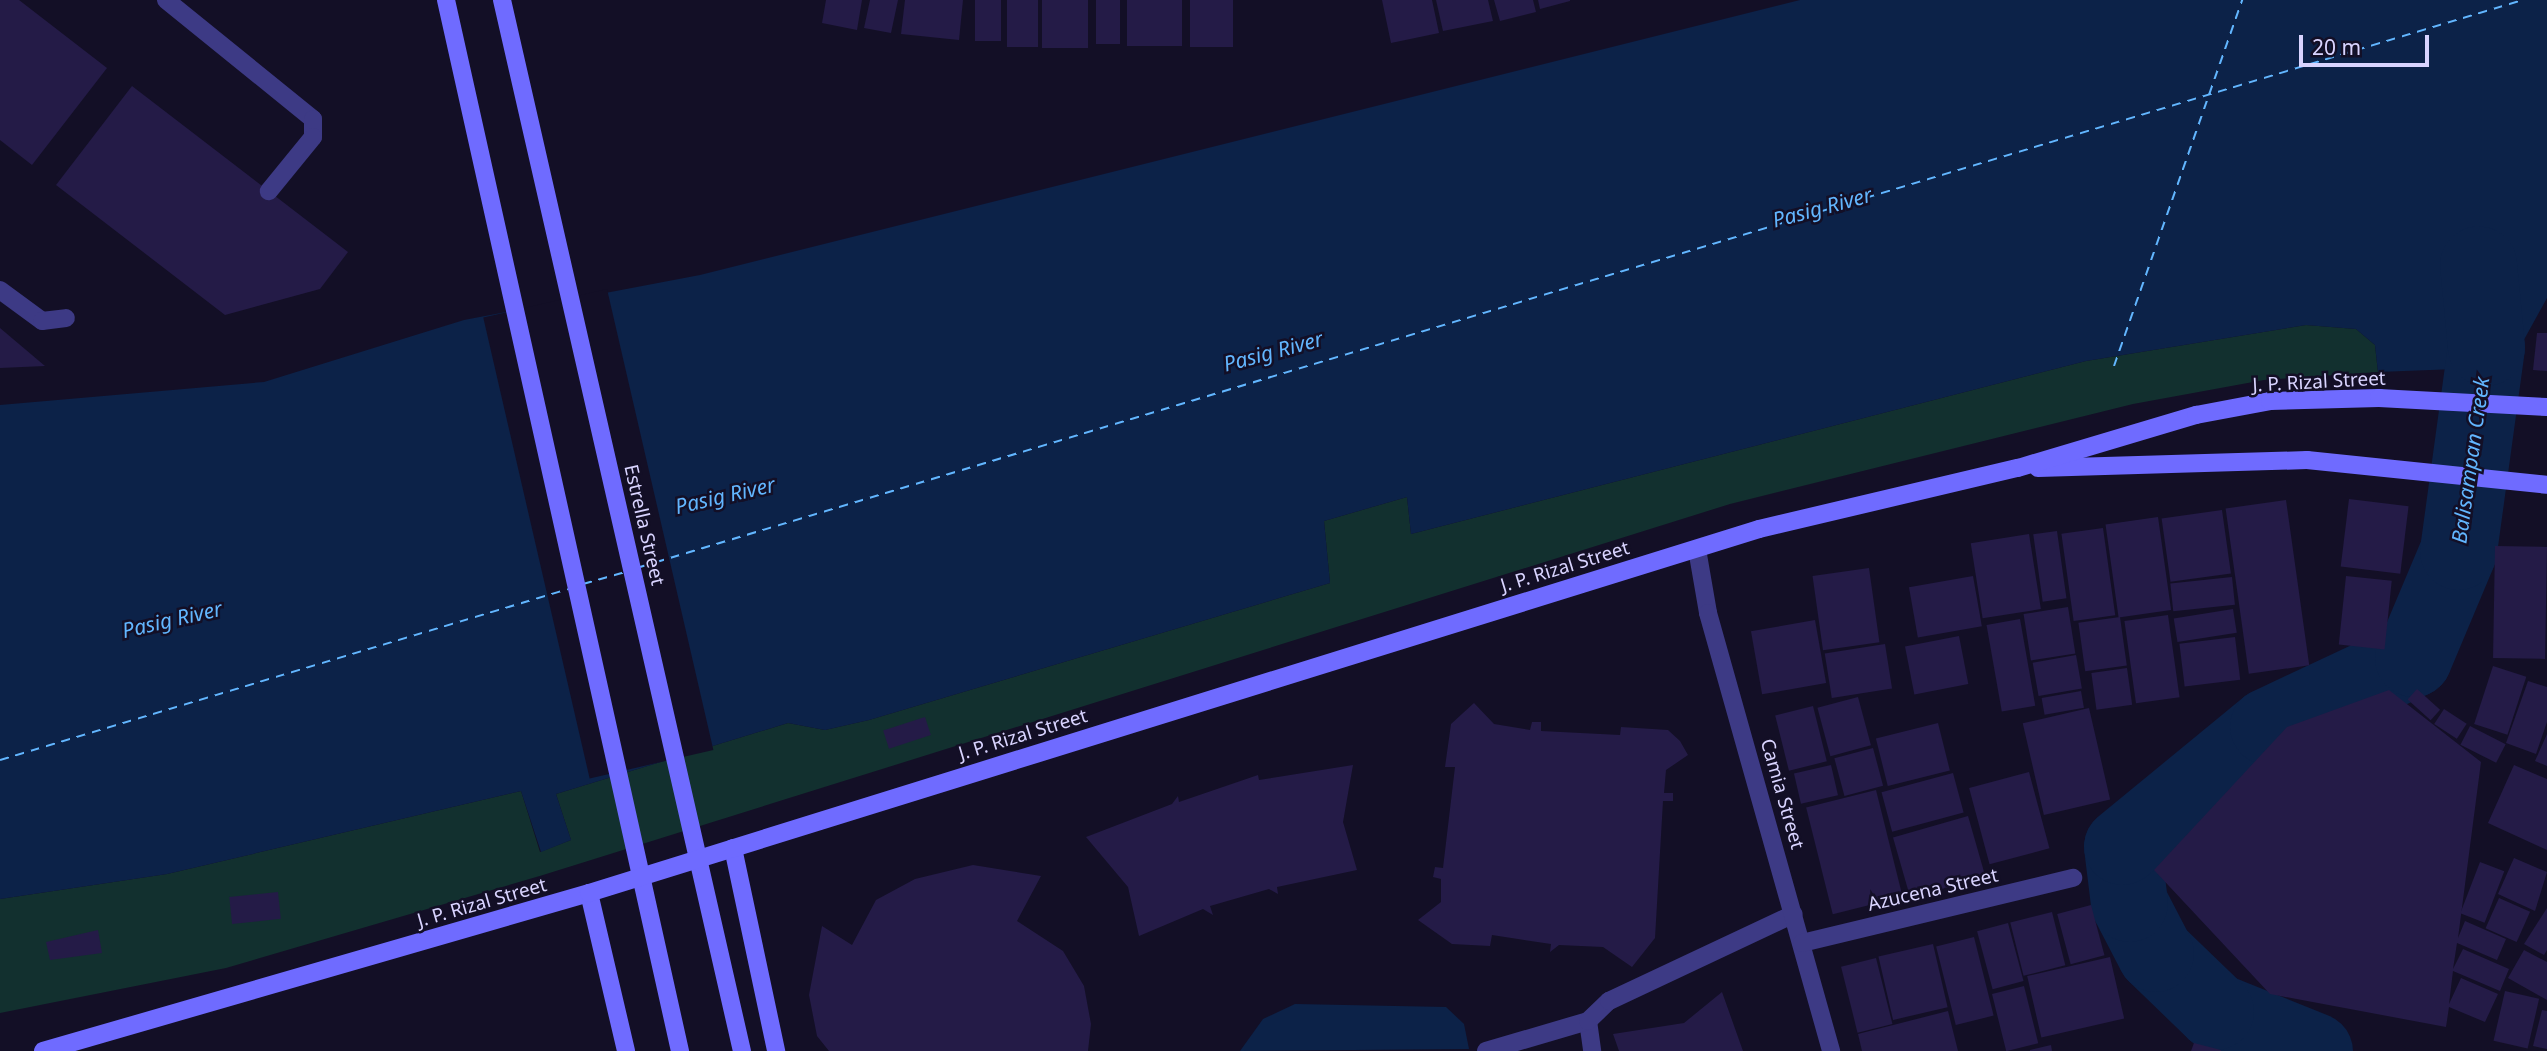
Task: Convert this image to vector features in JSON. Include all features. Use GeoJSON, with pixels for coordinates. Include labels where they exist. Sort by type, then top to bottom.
{"type":"FeatureCollection","features":[{"type":"Feature","properties":{"kind":"main road"},"geometry":{"type":"LineString","coordinates":[[446,0],[680,1051]]}},
{"type":"Feature","properties":{"kind":"main road","name":"Estrella Street"},"geometry":{"type":"LineString","coordinates":[[503,4],[742,1051]]}},
{"type":"Feature","properties":{"kind":"main road","name":"J. P. Rizal Street"},"geometry":{"type":"LineString","coordinates":[[43,1051],[589,893],[1697,549],[2018,467],[2196,415],[2270,401],[2379,398],[2547,407]]}},
{"type":"Feature","properties":{"kind":"main road","name":"J. P. Rizal Street"},"geometry":{"type":"LineString","coordinates":[[2018,467],[2307,460],[2547,485]]}},
{"type":"Feature","properties":{"kind":"main road"},"geometry":{"type":"LineString","coordinates":[[733,848],[776,1051]]}},
{"type":"Feature","properties":{"kind":"main road"},"geometry":{"type":"LineString","coordinates":[[589,893],[626,1051]]}},
{"type":"Feature","properties":{"kind":"street"},"geometry":{"type":"LineString","coordinates":[[166,0],[313,119],[313,137],[270,191]]}},
{"type":"Feature","properties":{"kind":"street"},"geometry":{"type":"LineString","coordinates":[[0,290],[42,321],[66,317]]}},
{"type":"Feature","properties":{"kind":"street","name":"Camia Street"},"geometry":{"type":"LineString","coordinates":[[1697,549],[1708,613],[1831,1051]]}},
{"type":"Feature","properties":{"kind":"street","name":"Azucena Street"},"geometry":{"type":"LineString","coordinates":[[1802,943],[2073,878]]}},
{"type":"Feature","properties":{"kind":"street"},"geometry":{"type":"LineString","coordinates":[[1486,1051],[1588,1021],[1609,1001],[1794,914]]}},
{"type":"Feature","properties":{"kind":"street"},"geometry":{"type":"LineString","coordinates":[[1588,1021],[1592,1051]]}},
{"type":"Feature","properties":{"kind":"green space"},"geometry":{"type":"Polygon","coordinates":[[[2306,325],[2356,329],[2375,345],[2378,372],[2264,380],[2133,404],[1730,504],[543,875],[226,968],[0,1013],[0,899],[167,874],[521,791],[540,852],[571,840],[556,794],[788,723],[825,730],[869,720],[1330,583],[1324,521],[1407,497],[1411,534],[2086,361],[2306,325]]]}},
{"type":"Feature","properties":{"kind":"water","name":"Pasig River"},"geometry":{"type":"Polygon","coordinates":[[[1800,0],[2547,0],[2547,298],[2509,367],[2378,372],[2375,345],[2356,329],[2306,325],[2086,361],[1411,534],[1407,497],[1324,521],[1330,583],[869,720],[825,730],[788,723],[556,794],[571,840],[541,852],[521,791],[167,874],[0,899],[0,405],[264,382],[464,320],[700,275],[1800,0]]]}},
{"type":"Feature","properties":{"kind":"water"},"geometry":{"type":"Polygon","coordinates":[[[1295,1004],[1446,1007],[1464,1024],[1469,1049],[1240,1051],[1263,1019],[1295,1004]]]}},
{"type":"Feature","properties":{"kind":"pier"},"geometry":{"type":"Polygon","coordinates":[[[607,289],[713,750],[590,778],[483,318],[607,289]]]}},
{"type":"Feature","properties":{"kind":"building"},"geometry":{"type":"Polygon","coordinates":[[[0,0],[19,0],[107,68],[32,165],[0,140],[0,0]]]}},
{"type":"Feature","properties":{"kind":"building"},"geometry":{"type":"Polygon","coordinates":[[[826,0],[862,0],[857,30],[822,23],[826,0]]]}},
{"type":"Feature","properties":{"kind":"building"},"geometry":{"type":"Polygon","coordinates":[[[870,0],[898,0],[891,33],[864,28],[870,0]]]}},
{"type":"Feature","properties":{"kind":"building"},"geometry":{"type":"Polygon","coordinates":[[[905,0],[963,0],[959,40],[901,34],[905,0]]]}},
{"type":"Feature","properties":{"kind":"building"},"geometry":{"type":"Polygon","coordinates":[[[975,0],[1001,0],[1001,41],[975,41],[975,0]]]}},
{"type":"Feature","properties":{"kind":"building"},"geometry":{"type":"Polygon","coordinates":[[[1007,0],[1038,0],[1038,47],[1007,47],[1007,0]]]}},
{"type":"Feature","properties":{"kind":"building"},"geometry":{"type":"Polygon","coordinates":[[[1042,0],[1088,0],[1088,48],[1042,48],[1042,0]]]}},
{"type":"Feature","properties":{"kind":"building"},"geometry":{"type":"Polygon","coordinates":[[[1096,0],[1120,0],[1120,44],[1096,44],[1096,0]]]}},
{"type":"Feature","properties":{"kind":"building"},"geometry":{"type":"Polygon","coordinates":[[[1127,0],[1182,0],[1182,46],[1127,46],[1127,0]]]}},
{"type":"Feature","properties":{"kind":"building"},"geometry":{"type":"Polygon","coordinates":[[[1190,0],[1233,0],[1233,47],[1190,47],[1190,0]]]}},
{"type":"Feature","properties":{"kind":"building"},"geometry":{"type":"Polygon","coordinates":[[[1382,0],[1432,0],[1439,33],[1391,43],[1382,0]]]}},
{"type":"Feature","properties":{"kind":"building"},"geometry":{"type":"Polygon","coordinates":[[[1436,0],[1488,0],[1493,21],[1443,31],[1436,0]]]}},
{"type":"Feature","properties":{"kind":"building"},"geometry":{"type":"Polygon","coordinates":[[[1494,0],[1533,0],[1536,12],[1500,21],[1494,0]]]}},
{"type":"Feature","properties":{"kind":"building"},"geometry":{"type":"Polygon","coordinates":[[[1538,0],[1570,0],[1570,1],[1540,9],[1538,0]]]}},
{"type":"Feature","properties":{"kind":"building"},"geometry":{"type":"Polygon","coordinates":[[[132,86],[348,252],[320,289],[225,315],[56,185],[132,86]]]}},
{"type":"Feature","properties":{"kind":"building"},"geometry":{"type":"Polygon","coordinates":[[[0,328],[45,366],[0,368],[0,328]]]}},
{"type":"Feature","properties":{"kind":"building"},"geometry":{"type":"Polygon","coordinates":[[[2537,333],[2547,333],[2547,371],[2533,370],[2537,333]]]}},
{"type":"Feature","properties":{"kind":"building"},"geometry":{"type":"Polygon","coordinates":[[[2349,499],[2409,506],[2400,574],[2341,566],[2349,499]]]}},
{"type":"Feature","properties":{"kind":"building"},"geometry":{"type":"Polygon","coordinates":[[[2286,500],[2309,665],[2249,674],[2226,508],[2286,500]]]}},
{"type":"Feature","properties":{"kind":"building"},"geometry":{"type":"Polygon","coordinates":[[[2222,510],[2231,573],[2171,582],[2162,518],[2222,510]]]}},
{"type":"Feature","properties":{"kind":"building"},"geometry":{"type":"Polygon","coordinates":[[[2158,517],[2171,610],[2119,617],[2106,524],[2158,517]]]}},
{"type":"Feature","properties":{"kind":"building"},"geometry":{"type":"Polygon","coordinates":[[[2103,528],[2115,615],[2074,621],[2061,534],[2103,528]]]}},
{"type":"Feature","properties":{"kind":"building"},"geometry":{"type":"Polygon","coordinates":[[[2057,531],[2066,598],[2043,602],[2033,534],[2057,531]]]}},
{"type":"Feature","properties":{"kind":"building"},"geometry":{"type":"Polygon","coordinates":[[[2029,534],[2041,609],[1983,618],[1971,543],[2029,534]]]}},
{"type":"Feature","properties":{"kind":"building"},"geometry":{"type":"Polygon","coordinates":[[[2495,546],[2547,547],[2545,659],[2493,658],[2495,546]]]}},
{"type":"Feature","properties":{"kind":"building"},"geometry":{"type":"Polygon","coordinates":[[[1869,568],[1879,642],[1823,650],[1813,576],[1869,568]]]}},
{"type":"Feature","properties":{"kind":"building"},"geometry":{"type":"Polygon","coordinates":[[[1973,576],[1982,626],[1918,638],[1909,587],[1973,576]]]}},
{"type":"Feature","properties":{"kind":"building"},"geometry":{"type":"Polygon","coordinates":[[[2346,576],[2392,581],[2385,649],[2339,645],[2346,576]]]}},
{"type":"Feature","properties":{"kind":"building"},"geometry":{"type":"Polygon","coordinates":[[[2232,577],[2235,605],[2173,611],[2170,583],[2232,577]]]}},
{"type":"Feature","properties":{"kind":"building"},"geometry":{"type":"Polygon","coordinates":[[[2068,607],[2075,653],[2031,660],[2024,614],[2068,607]]]}},
{"type":"Feature","properties":{"kind":"building"},"geometry":{"type":"Polygon","coordinates":[[[2233,609],[2237,633],[2177,642],[2174,618],[2233,609]]]}},
{"type":"Feature","properties":{"kind":"building"},"geometry":{"type":"Polygon","coordinates":[[[2168,615],[2180,697],[2136,703],[2124,621],[2168,615]]]}},
{"type":"Feature","properties":{"kind":"building"},"geometry":{"type":"Polygon","coordinates":[[[2120,617],[2127,666],[2085,671],[2078,623],[2120,617]]]}},
{"type":"Feature","properties":{"kind":"building"},"geometry":{"type":"Polygon","coordinates":[[[2020,619],[2035,706],[2002,712],[1987,625],[2020,619]]]}},
{"type":"Feature","properties":{"kind":"building"},"geometry":{"type":"Polygon","coordinates":[[[1815,620],[1826,683],[1762,694],[1751,631],[1815,620]]]}},
{"type":"Feature","properties":{"kind":"building"},"geometry":{"type":"Polygon","coordinates":[[[1959,636],[1968,684],[1914,695],[1905,646],[1959,636]]]}},
{"type":"Feature","properties":{"kind":"building"},"geometry":{"type":"Polygon","coordinates":[[[2235,637],[2240,680],[2185,687],[2179,644],[2235,637]]]}},
{"type":"Feature","properties":{"kind":"building"},"geometry":{"type":"Polygon","coordinates":[[[1885,644],[1892,688],[1832,698],[1825,654],[1885,644]]]}},
{"type":"Feature","properties":{"kind":"building"},"geometry":{"type":"Polygon","coordinates":[[[2076,655],[2082,688],[2039,696],[2033,663],[2076,655]]]}},
{"type":"Feature","properties":{"kind":"building"},"geometry":{"type":"Polygon","coordinates":[[[2493,666],[2526,677],[2507,735],[2474,724],[2493,666]]]}},
{"type":"Feature","properties":{"kind":"building"},"geometry":{"type":"Polygon","coordinates":[[[2127,668],[2132,705],[2096,710],[2091,673],[2127,668]]]}},
{"type":"Feature","properties":{"kind":"building"},"geometry":{"type":"Polygon","coordinates":[[[2528,681],[2547,687],[2547,722],[2536,754],[2506,743],[2528,681]]]}},
{"type":"Feature","properties":{"kind":"building"},"geometry":{"type":"Polygon","coordinates":[[[2417,689],[2440,710],[2431,720],[2408,699],[2417,689]]]}},
{"type":"Feature","properties":{"kind":"building"},"geometry":{"type":"Polygon","coordinates":[[[2389,690],[2481,762],[2458,938],[2465,921],[2506,939],[2497,960],[2457,943],[2453,969],[2463,949],[2509,969],[2500,991],[2453,971],[2449,1004],[2461,978],[2498,994],[2485,1022],[2449,1007],[2446,1027],[2270,994],[2154,870],[2287,727],[2389,690]]]}},
{"type":"Feature","properties":{"kind":"building"},"geometry":{"type":"Polygon","coordinates":[[[2081,691],[2084,708],[2045,715],[2042,698],[2081,691]]]}},
{"type":"Feature","properties":{"kind":"building"},"geometry":{"type":"Polygon","coordinates":[[[1858,697],[1871,745],[1830,756],[1817,708],[1858,697]]]}},
{"type":"Feature","properties":{"kind":"building"},"geometry":{"type":"Polygon","coordinates":[[[1474,703],[1494,724],[1530,730],[1532,722],[1541,722],[1541,731],[1620,735],[1621,727],[1668,730],[1680,741],[1688,755],[1666,770],[1664,793],[1673,793],[1673,801],[1663,801],[1655,938],[1632,967],[1603,947],[1559,945],[1550,952],[1551,944],[1492,935],[1490,946],[1452,944],[1418,920],[1441,902],[1441,879],[1433,877],[1435,867],[1443,868],[1455,767],[1445,767],[1451,724],[1474,703]]]}},
{"type":"Feature","properties":{"kind":"building"},"geometry":{"type":"Polygon","coordinates":[[[1813,706],[1827,761],[1789,771],[1775,715],[1813,706]]]}},
{"type":"Feature","properties":{"kind":"building"},"geometry":{"type":"Polygon","coordinates":[[[2089,708],[2110,800],[2044,815],[2023,723],[2089,708]]]}},
{"type":"Feature","properties":{"kind":"building"},"geometry":{"type":"Polygon","coordinates":[[[2444,709],[2467,724],[2457,739],[2434,724],[2444,709]]]}},
{"type":"Feature","properties":{"kind":"building"},"geometry":{"type":"Polygon","coordinates":[[[925,717],[931,735],[889,749],[883,731],[925,717]]]}},
{"type":"Feature","properties":{"kind":"building"},"geometry":{"type":"Polygon","coordinates":[[[1938,723],[1950,771],[1888,786],[1876,738],[1938,723]]]}},
{"type":"Feature","properties":{"kind":"building"},"geometry":{"type":"Polygon","coordinates":[[[2470,726],[2506,744],[2496,763],[2460,745],[2470,726]]]}},
{"type":"Feature","properties":{"kind":"building"},"geometry":{"type":"Polygon","coordinates":[[[2547,734],[2547,766],[2535,761],[2547,734]]]}},
{"type":"Feature","properties":{"kind":"building"},"geometry":{"type":"Polygon","coordinates":[[[1873,748],[1883,786],[1844,796],[1834,758],[1873,748]]]}},
{"type":"Feature","properties":{"kind":"building"},"geometry":{"type":"Polygon","coordinates":[[[1353,765],[1343,822],[1357,870],[1277,887],[1278,894],[1269,889],[1210,906],[1213,915],[1203,909],[1139,936],[1128,887],[1086,837],[1172,804],[1178,796],[1179,802],[1258,775],[1259,780],[1353,765]]]}},
{"type":"Feature","properties":{"kind":"building"},"geometry":{"type":"Polygon","coordinates":[[[1831,765],[1838,795],[1801,804],[1794,774],[1831,765]]]}},
{"type":"Feature","properties":{"kind":"building"},"geometry":{"type":"Polygon","coordinates":[[[2514,765],[2547,779],[2547,850],[2488,823],[2514,765]]]}},
{"type":"Feature","properties":{"kind":"building"},"geometry":{"type":"Polygon","coordinates":[[[2029,772],[2049,848],[1990,864],[1969,788],[2029,772]]]}},
{"type":"Feature","properties":{"kind":"building"},"geometry":{"type":"Polygon","coordinates":[[[1953,773],[1964,813],[1892,832],[1882,792],[1953,773]]]}},
{"type":"Feature","properties":{"kind":"building"},"geometry":{"type":"Polygon","coordinates":[[[1876,790],[1903,897],[1833,914],[1806,807],[1876,790]]]}},
{"type":"Feature","properties":{"kind":"building"},"geometry":{"type":"Polygon","coordinates":[[[1968,816],[1985,877],[1910,898],[1893,837],[1968,816]]]}},
{"type":"Feature","properties":{"kind":"building"},"geometry":{"type":"Polygon","coordinates":[[[2514,858],[2547,872],[2535,911],[2498,894],[2514,858]]]}},
{"type":"Feature","properties":{"kind":"building"},"geometry":{"type":"Polygon","coordinates":[[[2480,862],[2504,871],[2485,923],[2460,913],[2480,862]]]}},
{"type":"Feature","properties":{"kind":"building"},"geometry":{"type":"Polygon","coordinates":[[[973,865],[1041,876],[1017,921],[1063,951],[1084,986],[1091,1024],[1088,1051],[829,1051],[817,1036],[809,995],[822,926],[852,945],[876,900],[915,879],[973,865]]]}},
{"type":"Feature","properties":{"kind":"building"},"geometry":{"type":"Polygon","coordinates":[[[278,892],[281,919],[232,924],[229,897],[278,892]]]}},
{"type":"Feature","properties":{"kind":"building"},"geometry":{"type":"Polygon","coordinates":[[[2499,898],[2530,912],[2517,942],[2486,928],[2499,898]]]}},
{"type":"Feature","properties":{"kind":"building"},"geometry":{"type":"Polygon","coordinates":[[[2091,905],[2104,955],[2071,964],[2057,914],[2091,905]]]}},
{"type":"Feature","properties":{"kind":"building"},"geometry":{"type":"Polygon","coordinates":[[[2547,908],[2547,950],[2544,955],[2524,944],[2547,908]]]}},
{"type":"Feature","properties":{"kind":"building"},"geometry":{"type":"Polygon","coordinates":[[[2052,912],[2065,965],[2024,976],[2010,922],[2052,912]]]}},
{"type":"Feature","properties":{"kind":"building"},"geometry":{"type":"Polygon","coordinates":[[[2008,923],[2024,981],[1993,989],[1977,931],[2008,923]]]}},
{"type":"Feature","properties":{"kind":"building"},"geometry":{"type":"Polygon","coordinates":[[[98,930],[102,953],[50,960],[46,942],[98,930]]]}},
{"type":"Feature","properties":{"kind":"building"},"geometry":{"type":"Polygon","coordinates":[[[1974,937],[1994,1016],[1956,1025],[1936,946],[1974,937]]]}},
{"type":"Feature","properties":{"kind":"building"},"geometry":{"type":"Polygon","coordinates":[[[1933,944],[1948,1007],[1893,1020],[1878,957],[1933,944]]]}},
{"type":"Feature","properties":{"kind":"building"},"geometry":{"type":"Polygon","coordinates":[[[2524,950],[2547,962],[2547,1000],[2508,978],[2524,950]]]}},
{"type":"Feature","properties":{"kind":"building"},"geometry":{"type":"Polygon","coordinates":[[[2110,957],[2124,1018],[2041,1038],[2027,976],[2110,957]]]}},
{"type":"Feature","properties":{"kind":"building"},"geometry":{"type":"Polygon","coordinates":[[[1876,958],[1892,1024],[1858,1033],[1841,967],[1876,958]]]}},
{"type":"Feature","properties":{"kind":"building"},"geometry":{"type":"Polygon","coordinates":[[[2024,986],[2038,1043],[2006,1051],[1992,994],[2024,986]]]}},
{"type":"Feature","properties":{"kind":"building"},"geometry":{"type":"Polygon","coordinates":[[[2505,991],[2539,999],[2528,1049],[2494,1041],[2505,991]]]}},
{"type":"Feature","properties":{"kind":"building"},"geometry":{"type":"Polygon","coordinates":[[[1722,992],[1743,1051],[1619,1051],[1613,1034],[1684,1023],[1722,992]]]}},
{"type":"Feature","properties":{"kind":"building"},"geometry":{"type":"Polygon","coordinates":[[[2542,1010],[2547,1011],[2547,1049],[2533,1046],[2542,1010]]]}},
{"type":"Feature","properties":{"kind":"building"},"geometry":{"type":"Polygon","coordinates":[[[1948,1011],[1958,1051],[1862,1051],[1858,1034],[1948,1011]]]}},
{"type":"Feature","properties":{"kind":"building"},"geometry":{"type":"Polygon","coordinates":[[[2194,1043],[2221,1050],[2221,1051],[2191,1051],[2194,1043]]]}},
{"type":"Feature","properties":{"kind":"building"},"geometry":{"type":"Polygon","coordinates":[[[2051,1045],[2052,1051],[2030,1051],[2030,1050],[2051,1045]]]}},
{"type":"Feature","properties":{"kind":"waterway","name":"Balisampan Creek"},"geometry":{"type":"LineString","coordinates":[[2314,1051],[2215,1011],[2155,953],[2129,903],[2122,846],[2268,726],[2413,658],[2458,551],[2486,347],[2478,264]]}},
{"type":"Feature","properties":{"kind":"ferry route"},"geometry":{"type":"LineString","coordinates":[[2114,366],[2242,0]]}},
{"type":"Feature","properties":{"kind":"ferry route"},"geometry":{"type":"LineString","coordinates":[[640,567],[2523,0]]}},
{"type":"Feature","properties":{"kind":"ferry route"},"geometry":{"type":"LineString","coordinates":[[583,584],[625,572]]}},
{"type":"Feature","properties":{"kind":"ferry route"},"geometry":{"type":"LineString","coordinates":[[0,760],[568,589]]}}]}
